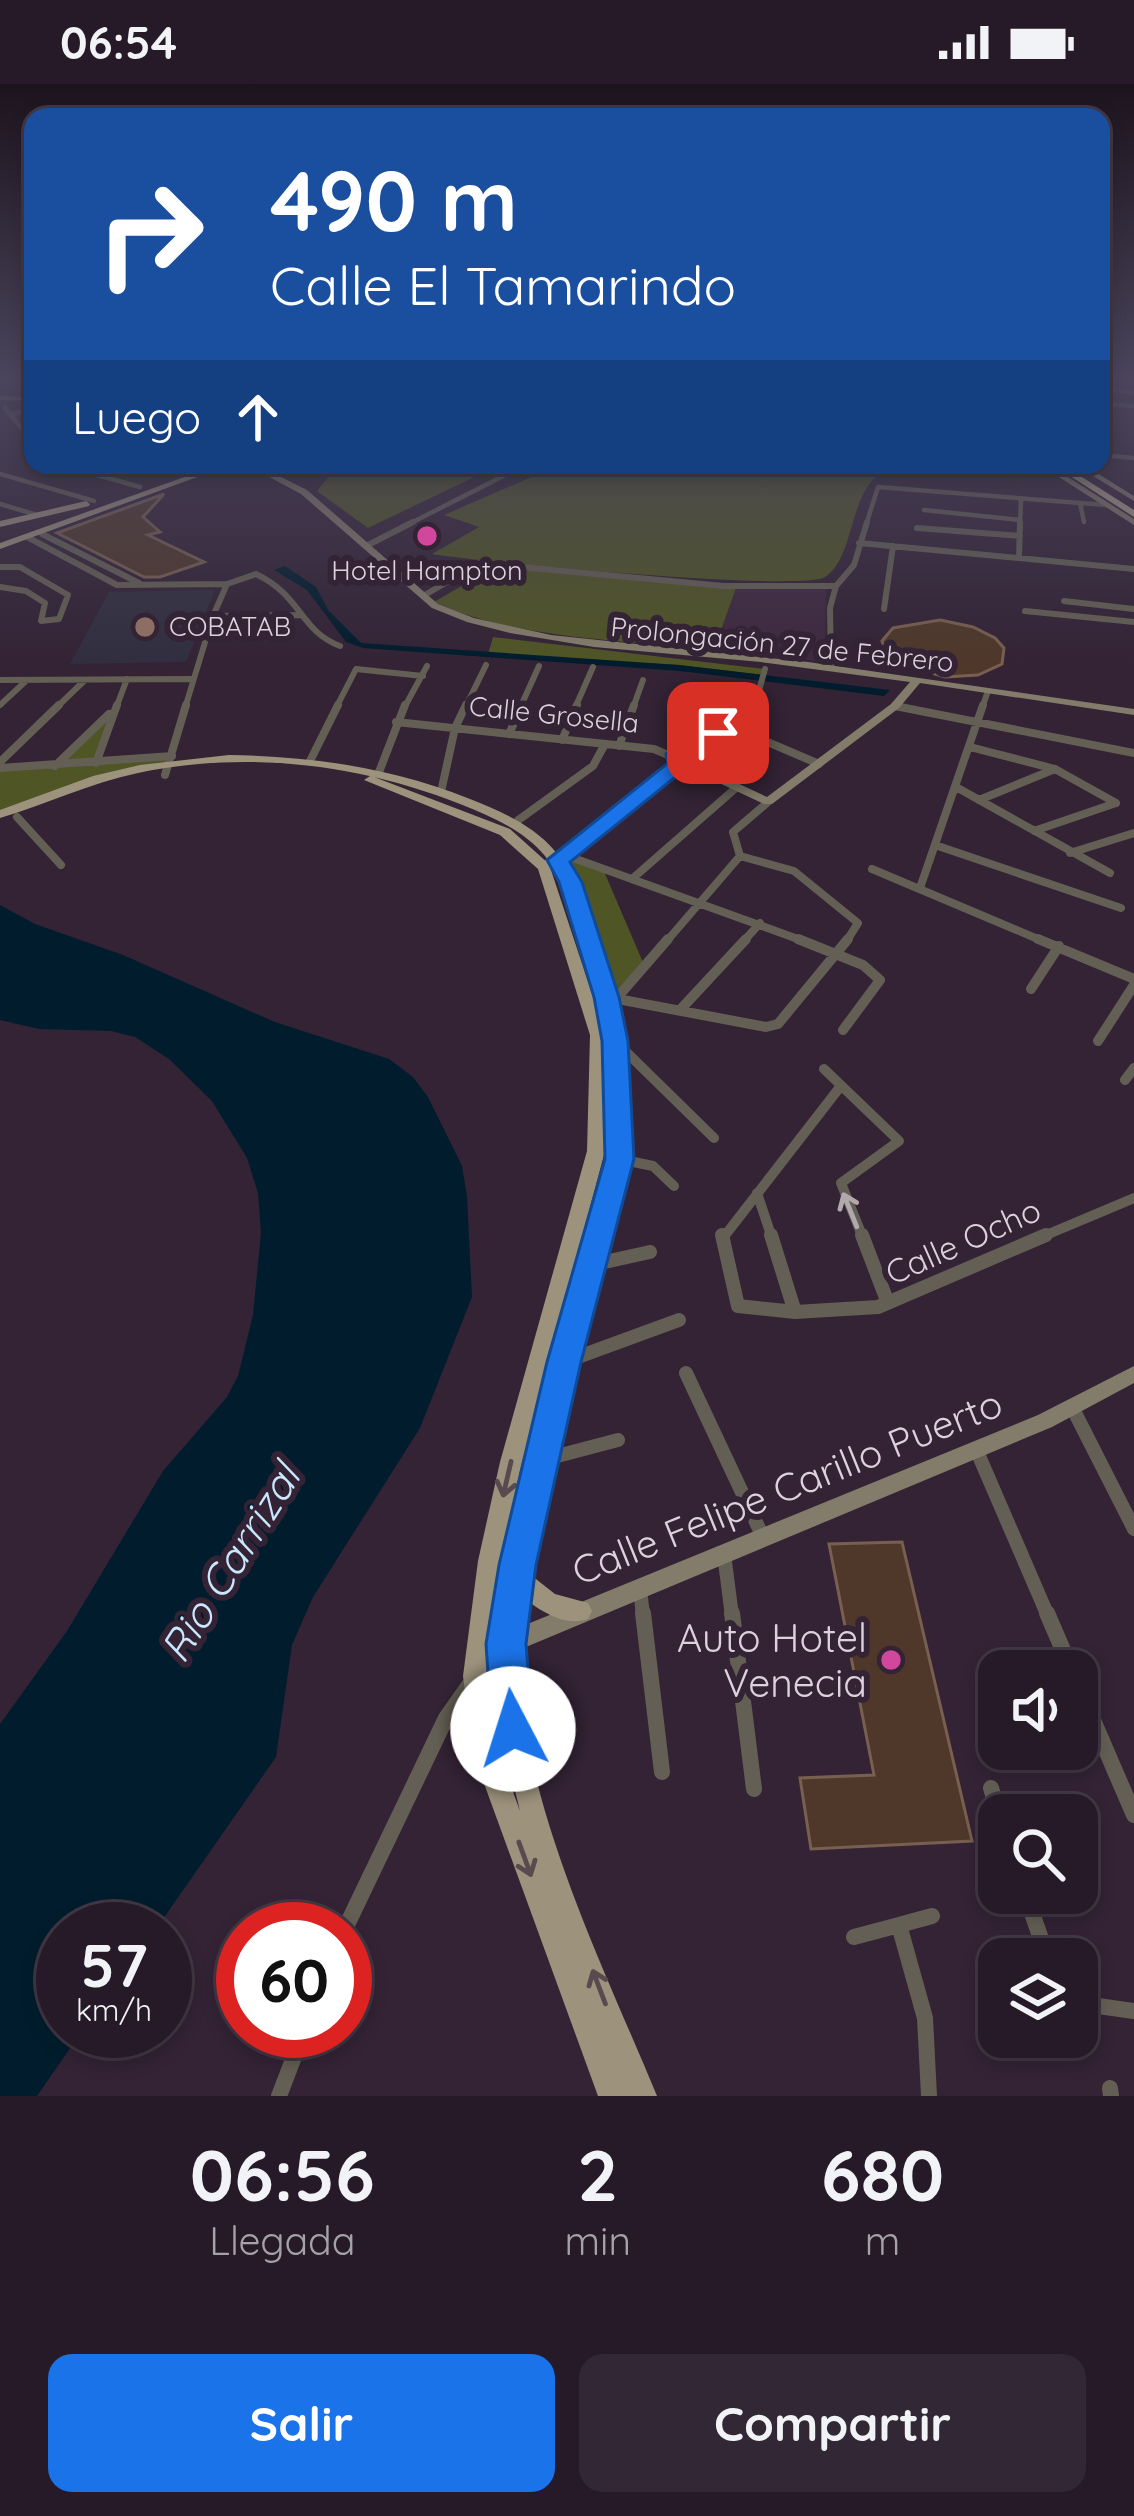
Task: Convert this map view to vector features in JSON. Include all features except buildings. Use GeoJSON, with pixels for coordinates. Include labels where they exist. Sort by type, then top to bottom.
{"type":"FeatureCollection","features":[{"type":"Feature","properties":{"kind":"highway"},"geometry":{"type":"LineString","coordinates":[[1073,474],[1134,512]]}},
{"type":"Feature","properties":{"kind":"highway"},"geometry":{"type":"LineString","coordinates":[[1080,474],[1134,512]]}},
{"type":"Feature","properties":{"kind":"highway"},"geometry":{"type":"LineString","coordinates":[[1090,494],[1134,512]]}},
{"type":"Feature","properties":{"kind":"main road"},"geometry":{"type":"LineString","coordinates":[[0,524],[180,474]]}},
{"type":"Feature","properties":{"kind":"main road"},"geometry":{"type":"LineString","coordinates":[[0,546],[199,474]]}},
{"type":"Feature","properties":{"kind":"main road","name":"Prolongación 27 de Febrero"},"geometry":{"type":"LineString","coordinates":[[254,474],[295,494],[412,599],[447,623],[476,633],[765,669],[918,682],[1134,712]]}},
{"type":"Feature","properties":{"kind":"main road","name":"Prolongación 27 de Febrero"},"geometry":{"type":"LineString","coordinates":[[269,474],[304,492],[423,596],[459,617],[545,635],[831,667],[918,682]]}},
{"type":"Feature","properties":{"kind":"main road"},"geometry":{"type":"LineString","coordinates":[[1059,474],[1106,505],[1134,512]]}},
{"type":"Feature","properties":{"kind":"main road"},"geometry":{"type":"LineString","coordinates":[[1090,474],[1134,512]]}},
{"type":"Feature","properties":{"kind":"main road"},"geometry":{"type":"LineString","coordinates":[[59,509],[80,514]]}},
{"type":"Feature","properties":{"kind":"main road"},"geometry":{"type":"LineString","coordinates":[[768,802],[895,706],[918,682]]}},
{"type":"Feature","properties":{"kind":"main road"},"geometry":{"type":"LineString","coordinates":[[556,861],[679,757]]}},
{"type":"Feature","properties":{"kind":"main road","name":"Calle Grosella"},"geometry":{"type":"LineString","coordinates":[[679,757],[768,802]]}},
{"type":"Feature","properties":{"kind":"main road"},"geometry":{"type":"LineString","coordinates":[[6,818],[169,766],[282,758],[310,761],[379,772],[517,821],[571,882],[611,998],[619,1159],[564,1362],[506,1644],[513,1729],[549,1856],[641,2096]]}},
{"type":"Feature","properties":{"kind":"main road"},"geometry":{"type":"LineString","coordinates":[[169,766],[353,774],[505,832],[556,861],[598,1035],[596,1151],[511,1462],[489,1561],[475,1676],[487,1756],[613,2096]]}},
{"type":"Feature","properties":{"kind":"main road","name":"Calle Felipe Carillo Puerto"},"geometry":{"type":"LineString","coordinates":[[475,1676],[506,1644],[976,1449],[1134,1374]]}},
{"type":"Feature","properties":{"kind":"main road"},"geometry":{"type":"LineString","coordinates":[[516,1578],[550,1604],[580,1611]]}},
{"type":"Feature","properties":{"kind":"street"},"geometry":{"type":"LineString","coordinates":[[0,474],[94,501]]}},
{"type":"Feature","properties":{"kind":"street"},"geometry":{"type":"LineString","coordinates":[[94,474],[140,487]]}},
{"type":"Feature","properties":{"kind":"street"},"geometry":{"type":"LineString","coordinates":[[366,546],[510,474]]}},
{"type":"Feature","properties":{"kind":"street"},"geometry":{"type":"LineString","coordinates":[[831,667],[830,608],[836,586],[854,565],[878,487],[1106,505]]}},
{"type":"Feature","properties":{"kind":"street"},"geometry":{"type":"LineString","coordinates":[[952,494],[953,504]]}},
{"type":"Feature","properties":{"kind":"street"},"geometry":{"type":"LineString","coordinates":[[1019,557],[1021,499]]}},
{"type":"Feature","properties":{"kind":"street"},"geometry":{"type":"LineString","coordinates":[[1080,503],[1084,522]]}},
{"type":"Feature","properties":{"kind":"street"},"geometry":{"type":"LineString","coordinates":[[0,504],[34,514]]}},
{"type":"Feature","properties":{"kind":"street"},"geometry":{"type":"LineString","coordinates":[[924,511],[1020,520]]}},
{"type":"Feature","properties":{"kind":"street"},"geometry":{"type":"LineString","coordinates":[[917,528],[1020,536]]}},
{"type":"Feature","properties":{"kind":"street"},"geometry":{"type":"LineString","coordinates":[[42,534],[142,584]]}},
{"type":"Feature","properties":{"kind":"street"},"geometry":{"type":"LineString","coordinates":[[29,538],[117,585],[227,584],[256,574],[283,589],[317,635],[340,646]]}},
{"type":"Feature","properties":{"kind":"street"},"geometry":{"type":"LineString","coordinates":[[859,543],[1134,569]]}},
{"type":"Feature","properties":{"kind":"street"},"geometry":{"type":"LineString","coordinates":[[884,610],[893,546]]}},
{"type":"Feature","properties":{"kind":"street"},"geometry":{"type":"LineString","coordinates":[[423,596],[480,563],[724,586],[836,586]]}},
{"type":"Feature","properties":{"kind":"street"},"geometry":{"type":"LineString","coordinates":[[0,567],[20,567],[68,595],[59,619],[45,623],[41,621],[45,603],[26,591],[0,587]]}},
{"type":"Feature","properties":{"kind":"street"},"geometry":{"type":"LineString","coordinates":[[0,765],[169,766],[190,679],[227,584]]}},
{"type":"Feature","properties":{"kind":"street"},"geometry":{"type":"LineString","coordinates":[[1064,601],[1134,609]]}},
{"type":"Feature","properties":{"kind":"street"},"geometry":{"type":"LineString","coordinates":[[1025,611],[1134,622]]}},
{"type":"Feature","properties":{"kind":"street"},"geometry":{"type":"LineString","coordinates":[[213,616],[302,615]]}},
{"type":"Feature","properties":{"kind":"street"},"geometry":{"type":"LineString","coordinates":[[441,792],[455,728],[486,665]]}},
{"type":"Feature","properties":{"kind":"street"},"geometry":{"type":"LineString","coordinates":[[509,734],[539,666]]}},
{"type":"Feature","properties":{"kind":"street"},"geometry":{"type":"LineString","coordinates":[[562,740],[593,667]]}},
{"type":"Feature","properties":{"kind":"street"},"geometry":{"type":"LineString","coordinates":[[310,761],[356,669],[425,671],[396,722],[379,772]]}},
{"type":"Feature","properties":{"kind":"street"},"geometry":{"type":"LineString","coordinates":[[679,757],[752,714],[765,669]]}},
{"type":"Feature","properties":{"kind":"street"},"geometry":{"type":"LineString","coordinates":[[0,680],[190,679]]}},
{"type":"Feature","properties":{"kind":"street"},"geometry":{"type":"LineString","coordinates":[[0,705],[27,680]]}},
{"type":"Feature","properties":{"kind":"street"},"geometry":{"type":"LineString","coordinates":[[0,765],[85,680]]}},
{"type":"Feature","properties":{"kind":"street"},"geometry":{"type":"LineString","coordinates":[[96,763],[127,680]]}},
{"type":"Feature","properties":{"kind":"street"},"geometry":{"type":"LineString","coordinates":[[619,746],[643,680]]}},
{"type":"Feature","properties":{"kind":"street"},"geometry":{"type":"LineString","coordinates":[[679,757],[696,687]]}},
{"type":"Feature","properties":{"kind":"street"},"geometry":{"type":"LineString","coordinates":[[920,888],[988,691]]}},
{"type":"Feature","properties":{"kind":"street"},"geometry":{"type":"LineString","coordinates":[[895,706],[1134,753]]}},
{"type":"Feature","properties":{"kind":"street"},"geometry":{"type":"LineString","coordinates":[[56,766],[116,707]]}},
{"type":"Feature","properties":{"kind":"street","name":"Calle Grosella"},"geometry":{"type":"LineString","coordinates":[[396,722],[654,749],[679,757]]}},
{"type":"Feature","properties":{"kind":"street"},"geometry":{"type":"LineString","coordinates":[[758,738],[819,764]]}},
{"type":"Feature","properties":{"kind":"street"},"geometry":{"type":"LineString","coordinates":[[517,821],[593,766],[605,745]]}},
{"type":"Feature","properties":{"kind":"street"},"geometry":{"type":"LineString","coordinates":[[970,747],[1055,769],[1116,803],[1034,832]]}},
{"type":"Feature","properties":{"kind":"street"},"geometry":{"type":"LineString","coordinates":[[979,800],[1055,769]]}},
{"type":"Feature","properties":{"kind":"street"},"geometry":{"type":"LineString","coordinates":[[632,879],[737,787]]}},
{"type":"Feature","properties":{"kind":"street"},"geometry":{"type":"LineString","coordinates":[[956,788],[1111,873]]}},
{"type":"Feature","properties":{"kind":"street"},"geometry":{"type":"LineString","coordinates":[[740,856],[733,832],[768,802]]}},
{"type":"Feature","properties":{"kind":"street"},"geometry":{"type":"LineString","coordinates":[[6,818],[61,865]]}},
{"type":"Feature","properties":{"kind":"street"},"geometry":{"type":"LineString","coordinates":[[1070,853],[1134,833]]}},
{"type":"Feature","properties":{"kind":"street"},"geometry":{"type":"LineString","coordinates":[[935,845],[1121,908]]}},
{"type":"Feature","properties":{"kind":"street"},"geometry":{"type":"LineString","coordinates":[[611,998],[766,1028],[778,1024],[858,923],[794,871],[740,856]]}},
{"type":"Feature","properties":{"kind":"street"},"geometry":{"type":"LineString","coordinates":[[611,998],[703,904],[740,856]]}},
{"type":"Feature","properties":{"kind":"street"},"geometry":{"type":"LineString","coordinates":[[556,861],[632,879],[760,923],[862,965],[880,980],[843,1030]]}},
{"type":"Feature","properties":{"kind":"street"},"geometry":{"type":"LineString","coordinates":[[872,868],[1134,982],[1098,1041]]}},
{"type":"Feature","properties":{"kind":"street"},"geometry":{"type":"LineString","coordinates":[[680,1010],[760,923]]}},
{"type":"Feature","properties":{"kind":"street"},"geometry":{"type":"LineString","coordinates":[[1031,989],[1059,946]]}},
{"type":"Feature","properties":{"kind":"street"},"geometry":{"type":"LineString","coordinates":[[615,1041],[715,1138]]}},
{"type":"Feature","properties":{"kind":"street"},"geometry":{"type":"LineString","coordinates":[[1125,1080],[1134,1068]]}},
{"type":"Feature","properties":{"kind":"street"},"geometry":{"type":"LineString","coordinates":[[824,1069],[899,1141],[841,1183],[888,1303]]}},
{"type":"Feature","properties":{"kind":"street"},"geometry":{"type":"LineString","coordinates":[[795,1312],[757,1193],[840,1087]]}},
{"type":"Feature","properties":{"kind":"street"},"geometry":{"type":"LineString","coordinates":[[619,1159],[653,1166],[674,1186]]}},
{"type":"Feature","properties":{"kind":"street","name":"Calle Ocho"},"geometry":{"type":"LineString","coordinates":[[757,1193],[722,1234],[738,1306],[795,1312],[888,1303],[1134,1198]]}},
{"type":"Feature","properties":{"kind":"street"},"geometry":{"type":"LineString","coordinates":[[591,1265],[650,1252]]}},
{"type":"Feature","properties":{"kind":"street"},"geometry":{"type":"LineString","coordinates":[[564,1362],[679,1320]]}},
{"type":"Feature","properties":{"kind":"street"},"geometry":{"type":"LineString","coordinates":[[686,1373],[762,1535]]}},
{"type":"Feature","properties":{"kind":"street"},"geometry":{"type":"LineString","coordinates":[[1072,1407],[1134,1528]]}},
{"type":"Feature","properties":{"kind":"street"},"geometry":{"type":"LineString","coordinates":[[542,1460],[618,1440]]}},
{"type":"Feature","properties":{"kind":"street"},"geometry":{"type":"LineString","coordinates":[[976,1449],[1063,1650]]}},
{"type":"Feature","properties":{"kind":"street"},"geometry":{"type":"LineString","coordinates":[[723,1551],[754,1789]]}},
{"type":"Feature","properties":{"kind":"street"},"geometry":{"type":"LineString","coordinates":[[640,1585],[662,1772]]}},
{"type":"Feature","properties":{"kind":"street"},"geometry":{"type":"LineString","coordinates":[[358,1902],[446,1718],[475,1676]]}},
{"type":"Feature","properties":{"kind":"street"},"geometry":{"type":"LineString","coordinates":[[1098,1732],[1134,1815]]}},
{"type":"Feature","properties":{"kind":"street"},"geometry":{"type":"LineString","coordinates":[[991,1788],[993,1794]]}},
{"type":"Feature","properties":{"kind":"street"},"geometry":{"type":"LineString","coordinates":[[854,1937],[932,1916]]}},
{"type":"Feature","properties":{"kind":"street"},"geometry":{"type":"LineString","coordinates":[[899,1925],[925,2018],[929,2096]]}},
{"type":"Feature","properties":{"kind":"street"},"geometry":{"type":"LineString","coordinates":[[1098,2006],[1134,2011]]}},
{"type":"Feature","properties":{"kind":"street"},"geometry":{"type":"LineString","coordinates":[[279,2096],[294,2058]]}},
{"type":"Feature","properties":{"kind":"shaded area"},"geometry":{"type":"Polygon","coordinates":[[[736,588],[826,588],[825,662],[714,650],[736,588]]]}},
{"type":"Feature","properties":{"kind":"shaded area","name":"COBATAB"},"geometry":{"type":"Polygon","coordinates":[[[215,590],[186,662],[70,664],[109,592],[215,590]]]}},
{"type":"Feature","properties":{"kind":"green space"},"geometry":{"type":"Polygon","coordinates":[[[325,474],[481,474],[368,528],[317,491],[329,476],[325,474]]]}},
{"type":"Feature","properties":{"kind":"green space"},"geometry":{"type":"Polygon","coordinates":[[[538,474],[878,474],[861,499],[834,568],[825,577],[803,581],[637,574],[432,554],[479,527],[444,515],[538,474]]]}},
{"type":"Feature","properties":{"kind":"green space"},"geometry":{"type":"Polygon","coordinates":[[[494,567],[736,588],[714,650],[535,631],[434,602],[494,567]]]}},
{"type":"Feature","properties":{"kind":"green space"},"geometry":{"type":"Polygon","coordinates":[[[493,637],[765,669],[764,675],[488,654],[493,637]]]}},
{"type":"Feature","properties":{"kind":"green space"},"geometry":{"type":"Polygon","coordinates":[[[116,707],[97,763],[172,756],[169,766],[145,768],[0,814],[0,768],[55,766],[116,707]]]}},
{"type":"Feature","properties":{"kind":"green space"},"geometry":{"type":"Polygon","coordinates":[[[565,855],[603,869],[645,967],[616,999],[607,997],[558,860],[565,855]]]}},
{"type":"Feature","properties":{"kind":"water"},"geometry":{"type":"Polygon","coordinates":[[[285,566],[316,587],[328,610],[361,643],[679,665],[890,690],[884,696],[680,671],[363,648],[346,642],[307,590],[274,570],[285,566]]]}},
{"type":"Feature","properties":{"kind":"water","name":"Rio Carrizal"},"geometry":{"type":"Polygon","coordinates":[[[0,905],[35,924],[123,955],[275,1022],[389,1059],[413,1077],[428,1097],[462,1166],[472,1297],[420,1428],[313,1597],[292,1645],[276,1757],[175,1902],[36,1902],[36,2058],[63,2058],[37,2096],[0,2096],[0,1724],[67,1631],[163,1471],[227,1397],[238,1376],[253,1315],[261,1233],[258,1193],[247,1158],[212,1101],[169,1059],[135,1037],[111,1031],[39,1029],[0,1020],[0,905]]]}},
{"type":"Feature","properties":{"kind":"place","name":"Hotel Hampton"},"geometry":{"type":"Point","coordinates":[427,536]}},
{"type":"Feature","properties":{"kind":"place","name":"COBATAB"},"geometry":{"type":"Point","coordinates":[145,627]}},
{"type":"Feature","properties":{"kind":"place","name":"Auto Hotel Venecia"},"geometry":{"type":"Point","coordinates":[891,1660]}},
{"type":"Feature","properties":{"kind":"route"},"geometry":{"type":"LineString","coordinates":[[513,1729],[506,1644],[518,1565],[564,1362],[619,1159],[615,1041],[607,997],[571,882],[558,860],[682,761],[673,758],[718,733]]}}]}
